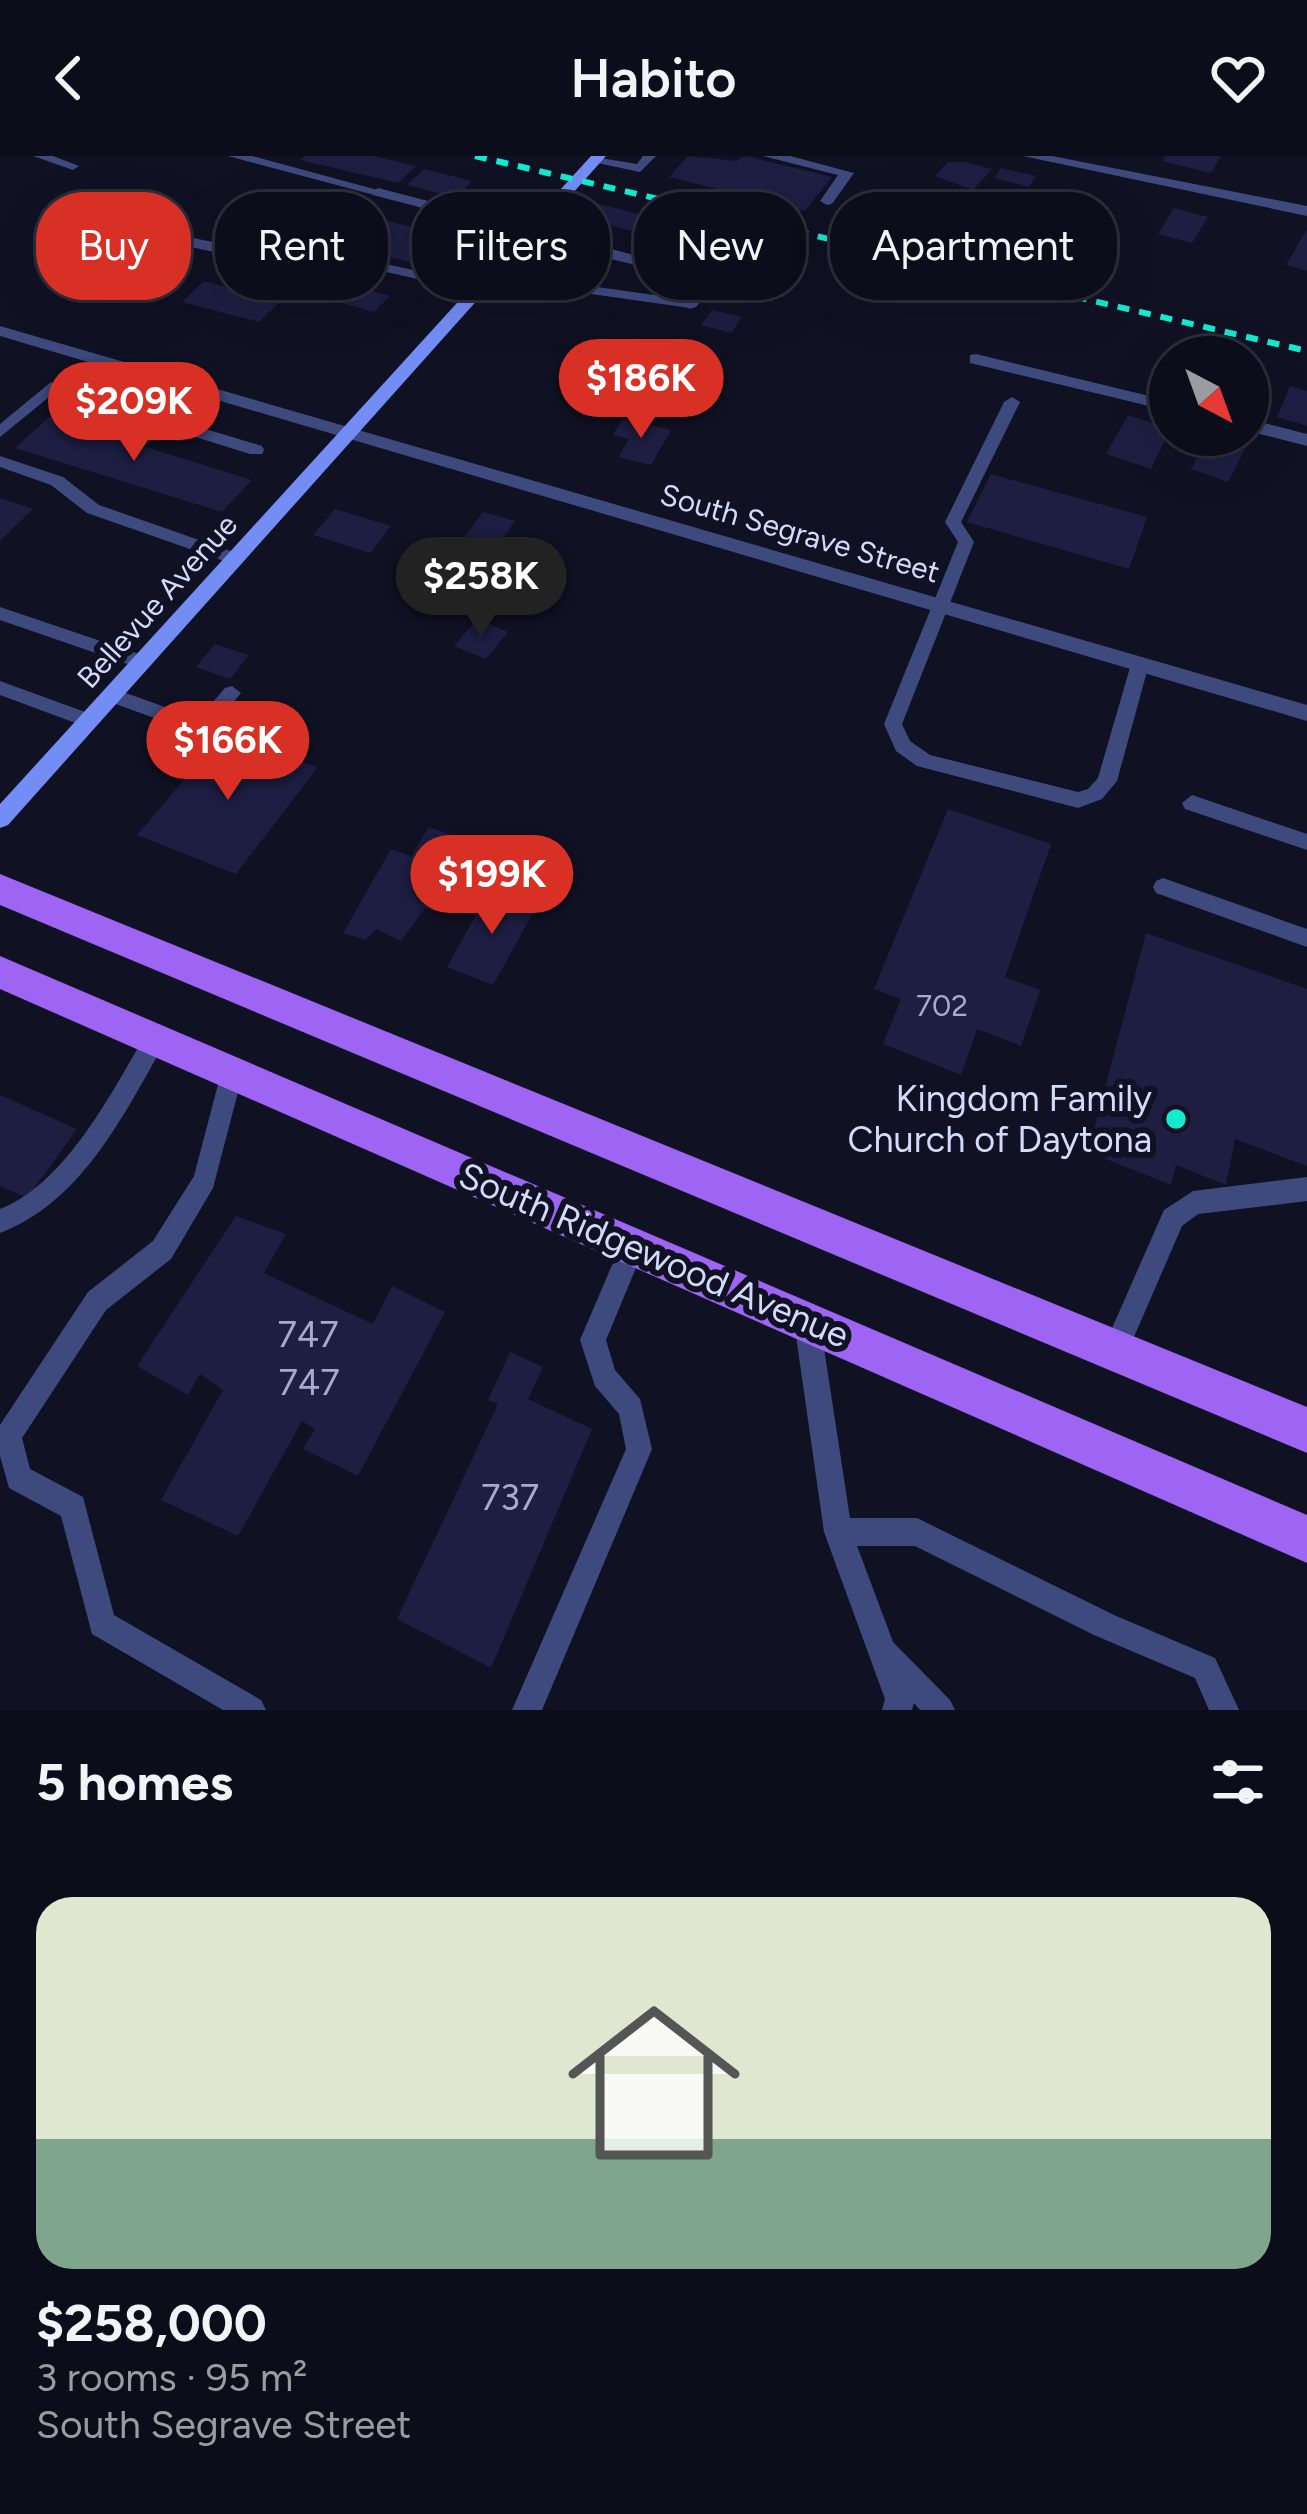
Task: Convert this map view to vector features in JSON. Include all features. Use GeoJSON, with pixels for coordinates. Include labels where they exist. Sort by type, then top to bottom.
{"type":"FeatureCollection","features":[{"type":"Feature","properties":{"kind":"main road"},"geometry":{"type":"LineString","coordinates":[[0,889],[1307,1430]]}},
{"type":"Feature","properties":{"kind":"main road","name":"South Ridgewood Avenue"},"geometry":{"type":"LineString","coordinates":[[0,972],[1307,1539]]}},
{"type":"Feature","properties":{"kind":"main road"},"geometry":{"type":"LineString","coordinates":[[1246,1512],[1307,1516]]}},
{"type":"Feature","properties":{"kind":"street"},"geometry":{"type":"LineString","coordinates":[[235,156],[378,192]]}},
{"type":"Feature","properties":{"kind":"street"},"geometry":{"type":"LineString","coordinates":[[770,156],[847,173],[827,201]]}},
{"type":"Feature","properties":{"kind":"street"},"geometry":{"type":"LineString","coordinates":[[1030,156],[1307,211]]}},
{"type":"Feature","properties":{"kind":"street","name":"Bellevue Avenue"},"geometry":{"type":"LineString","coordinates":[[566,192],[596,159]]}},
{"type":"Feature","properties":{"kind":"street"},"geometry":{"type":"LineString","coordinates":[[610,254],[710,279],[690,304]]}},
{"type":"Feature","properties":{"kind":"street","name":"Bellevue Avenue"},"geometry":{"type":"LineString","coordinates":[[0,818],[469,300]]}},
{"type":"Feature","properties":{"kind":"street","name":"South Segrave Street"},"geometry":{"type":"LineString","coordinates":[[0,331],[1307,713]]}},
{"type":"Feature","properties":{"kind":"street"},"geometry":{"type":"LineString","coordinates":[[976,359],[1149,401]]}},
{"type":"Feature","properties":{"kind":"street"},"geometry":{"type":"LineString","coordinates":[[1269,430],[1307,440]]}},
{"type":"Feature","properties":{"kind":"lane"},"geometry":{"type":"LineString","coordinates":[[38,156],[73,166]]}},
{"type":"Feature","properties":{"kind":"lane"},"geometry":{"type":"LineString","coordinates":[[596,159],[640,168],[650,156]]}},
{"type":"Feature","properties":{"kind":"lane"},"geometry":{"type":"LineString","coordinates":[[610,295],[690,304]]}},
{"type":"Feature","properties":{"kind":"lane"},"geometry":{"type":"LineString","coordinates":[[0,432],[51,387],[256,450]]}},
{"type":"Feature","properties":{"kind":"lane"},"geometry":{"type":"LineString","coordinates":[[1012,402],[953,522],[966,542],[893,724],[903,746],[924,761],[1078,800],[1095,794],[1111,767],[1140,664]]}},
{"type":"Feature","properties":{"kind":"lane"},"geometry":{"type":"LineString","coordinates":[[0,461],[57,481],[93,509],[236,559]]}},
{"type":"Feature","properties":{"kind":"lane"},"geometry":{"type":"LineString","coordinates":[[0,613],[142,662]]}},
{"type":"Feature","properties":{"kind":"lane"},"geometry":{"type":"LineString","coordinates":[[0,688],[89,721]]}},
{"type":"Feature","properties":{"kind":"lane"},"geometry":{"type":"LineString","coordinates":[[112,695],[204,729],[232,693]]}},
{"type":"Feature","properties":{"kind":"lane"},"geometry":{"type":"LineString","coordinates":[[1192,803],[1307,842]]}},
{"type":"Feature","properties":{"kind":"lane"},"geometry":{"type":"LineString","coordinates":[[1163,886],[1307,938]]}},
{"type":"Feature","properties":{"kind":"lane"},"geometry":{"type":"LineString","coordinates":[[0,1221],[45,1198],[113,1109],[155,1039]]}},
{"type":"Feature","properties":{"kind":"lane"},"geometry":{"type":"LineString","coordinates":[[232,1072],[205,1180],[162,1250],[97,1301],[8,1436],[19,1478],[73,1507],[102,1624],[251,1710]]}},
{"type":"Feature","properties":{"kind":"lane"},"geometry":{"type":"LineString","coordinates":[[1115,1351],[1173,1218],[1193,1203],[1307,1189]]}},
{"type":"Feature","properties":{"kind":"lane"},"geometry":{"type":"LineString","coordinates":[[527,1710],[639,1449],[631,1408],[604,1377],[593,1340],[633,1246]]}},
{"type":"Feature","properties":{"kind":"lane"},"geometry":{"type":"LineString","coordinates":[[807,1322],[838,1532],[900,1700],[897,1710]]}},
{"type":"Feature","properties":{"kind":"lane"},"geometry":{"type":"LineString","coordinates":[[838,1532],[917,1532],[1104,1625],[1205,1667],[1224,1710]]}},
{"type":"Feature","properties":{"kind":"lane"},"geometry":{"type":"LineString","coordinates":[[880,1646],[940,1710]]}},
{"type":"Feature","properties":{"kind":"building"},"geometry":{"type":"Polygon","coordinates":[[[305,156],[374,156],[416,166],[398,183],[300,160],[305,156]]]}},
{"type":"Feature","properties":{"kind":"building"},"geometry":{"type":"Polygon","coordinates":[[[688,156],[736,161],[746,156],[832,177],[806,210],[806,192],[729,192],[669,177],[688,156]]]}},
{"type":"Feature","properties":{"kind":"building"},"geometry":{"type":"Polygon","coordinates":[[[1165,156],[1221,156],[1211,173],[1162,161],[1165,156]]]}},
{"type":"Feature","properties":{"kind":"building"},"geometry":{"type":"Polygon","coordinates":[[[948,162],[992,169],[973,190],[935,176],[948,162]]]}},
{"type":"Feature","properties":{"kind":"building"},"geometry":{"type":"Polygon","coordinates":[[[1001,168],[1036,176],[1029,187],[994,178],[1001,168]]]}},
{"type":"Feature","properties":{"kind":"building"},"geometry":{"type":"Polygon","coordinates":[[[424,169],[472,181],[462,192],[407,185],[424,169]]]}},
{"type":"Feature","properties":{"kind":"building"},"geometry":{"type":"Polygon","coordinates":[[[610,207],[634,213],[634,232],[610,225],[610,207]]]}},
{"type":"Feature","properties":{"kind":"building"},"geometry":{"type":"Polygon","coordinates":[[[1174,208],[1208,217],[1192,243],[1158,234],[1174,208]]]}},
{"type":"Feature","properties":{"kind":"building"},"geometry":{"type":"Polygon","coordinates":[[[388,221],[412,227],[412,263],[388,257],[388,221]]]}},
{"type":"Feature","properties":{"kind":"building"},"geometry":{"type":"Polygon","coordinates":[[[1307,229],[1307,271],[1286,265],[1307,229]]]}},
{"type":"Feature","properties":{"kind":"building"},"geometry":{"type":"Polygon","coordinates":[[[204,281],[215,284],[215,300],[281,301],[259,322],[182,302],[191,300],[191,293],[204,281]]]}},
{"type":"Feature","properties":{"kind":"building"},"geometry":{"type":"Polygon","coordinates":[[[331,300],[386,300],[374,312],[331,300]]]}},
{"type":"Feature","properties":{"kind":"building"},"geometry":{"type":"Polygon","coordinates":[[[712,310],[742,317],[731,333],[701,325],[712,310]]]}},
{"type":"Feature","properties":{"kind":"building"},"geometry":{"type":"Polygon","coordinates":[[[1290,386],[1307,391],[1307,426],[1277,417],[1290,386]]]}},
{"type":"Feature","properties":{"kind":"building"},"geometry":{"type":"Polygon","coordinates":[[[1128,415],[1149,422],[1149,456],[1157,456],[1151,469],[1106,454],[1128,415]]]}},
{"type":"Feature","properties":{"kind":"building"},"geometry":{"type":"Polygon","coordinates":[[[49,417],[252,480],[222,512],[15,448],[49,417]]]}},
{"type":"Feature","properties":{"kind":"building"},"geometry":{"type":"Polygon","coordinates":[[[623,419],[671,430],[651,465],[618,457],[629,439],[613,435],[623,419]]]}},
{"type":"Feature","properties":{"kind":"building"},"geometry":{"type":"Polygon","coordinates":[[[1198,456],[1241,456],[1228,482],[1191,469],[1198,456]]]}},
{"type":"Feature","properties":{"kind":"building"},"geometry":{"type":"Polygon","coordinates":[[[991,474],[1147,517],[1129,569],[967,522],[991,474]]]}},
{"type":"Feature","properties":{"kind":"building"},"geometry":{"type":"Polygon","coordinates":[[[0,498],[33,509],[0,541],[0,498]]]}},
{"type":"Feature","properties":{"kind":"building"},"geometry":{"type":"Polygon","coordinates":[[[335,509],[391,526],[370,553],[313,535],[335,509]]]}},
{"type":"Feature","properties":{"kind":"building"},"geometry":{"type":"Polygon","coordinates":[[[483,512],[515,521],[473,581],[440,571],[483,512]]]}},
{"type":"Feature","properties":{"kind":"building"},"geometry":{"type":"Polygon","coordinates":[[[477,619],[508,632],[486,659],[454,646],[477,619]]]}},
{"type":"Feature","properties":{"kind":"building"},"geometry":{"type":"Polygon","coordinates":[[[215,644],[249,655],[230,679],[196,667],[215,644]]]}},
{"type":"Feature","properties":{"kind":"building"},"geometry":{"type":"Polygon","coordinates":[[[223,734],[318,767],[236,874],[137,835],[223,734]]]}},
{"type":"Feature","properties":{"kind":"building"},"geometry":{"type":"Polygon","coordinates":[[[948,809],[1051,844],[1005,977],[1040,990],[1021,1046],[977,1029],[961,1075],[883,1044],[901,999],[874,989],[948,809]]]}},
{"type":"Feature","properties":{"kind":"building"},"geometry":{"type":"Polygon","coordinates":[[[429,827],[479,845],[440,913],[425,908],[401,941],[376,929],[366,940],[343,933],[391,849],[411,856],[429,827]]]}},
{"type":"Feature","properties":{"kind":"building"},"geometry":{"type":"Polygon","coordinates":[[[489,891],[537,906],[493,985],[447,967],[489,891]]]}},
{"type":"Feature","properties":{"kind":"building"},"geometry":{"type":"Polygon","coordinates":[[[1146,933],[1307,989],[1307,1166],[1235,1139],[1226,1185],[1176,1165],[1171,1185],[1088,1152],[1146,933]]]}},
{"type":"Feature","properties":{"kind":"building"},"geometry":{"type":"Polygon","coordinates":[[[0,1095],[77,1129],[27,1198],[0,1186],[0,1095]]]}},
{"type":"Feature","properties":{"kind":"building"},"geometry":{"type":"Polygon","coordinates":[[[236,1216],[286,1234],[264,1273],[373,1324],[392,1286],[445,1312],[358,1476],[303,1449],[315,1429],[302,1421],[238,1536],[161,1500],[223,1390],[200,1374],[188,1395],[137,1366],[236,1216]]]}},
{"type":"Feature","properties":{"kind":"building"},"geometry":{"type":"Polygon","coordinates":[[[510,1352],[543,1367],[528,1399],[592,1429],[491,1668],[397,1619],[498,1404],[488,1400],[510,1352]]]}},
{"type":"Feature","properties":{"kind":"railway"},"geometry":{"type":"LineString","coordinates":[[475,156],[1307,351]]}},
{"type":"Feature","properties":{"kind":"place","name":"Kingdom Family Church of Daytona"},"geometry":{"type":"Point","coordinates":[1176,1119]}}]}
